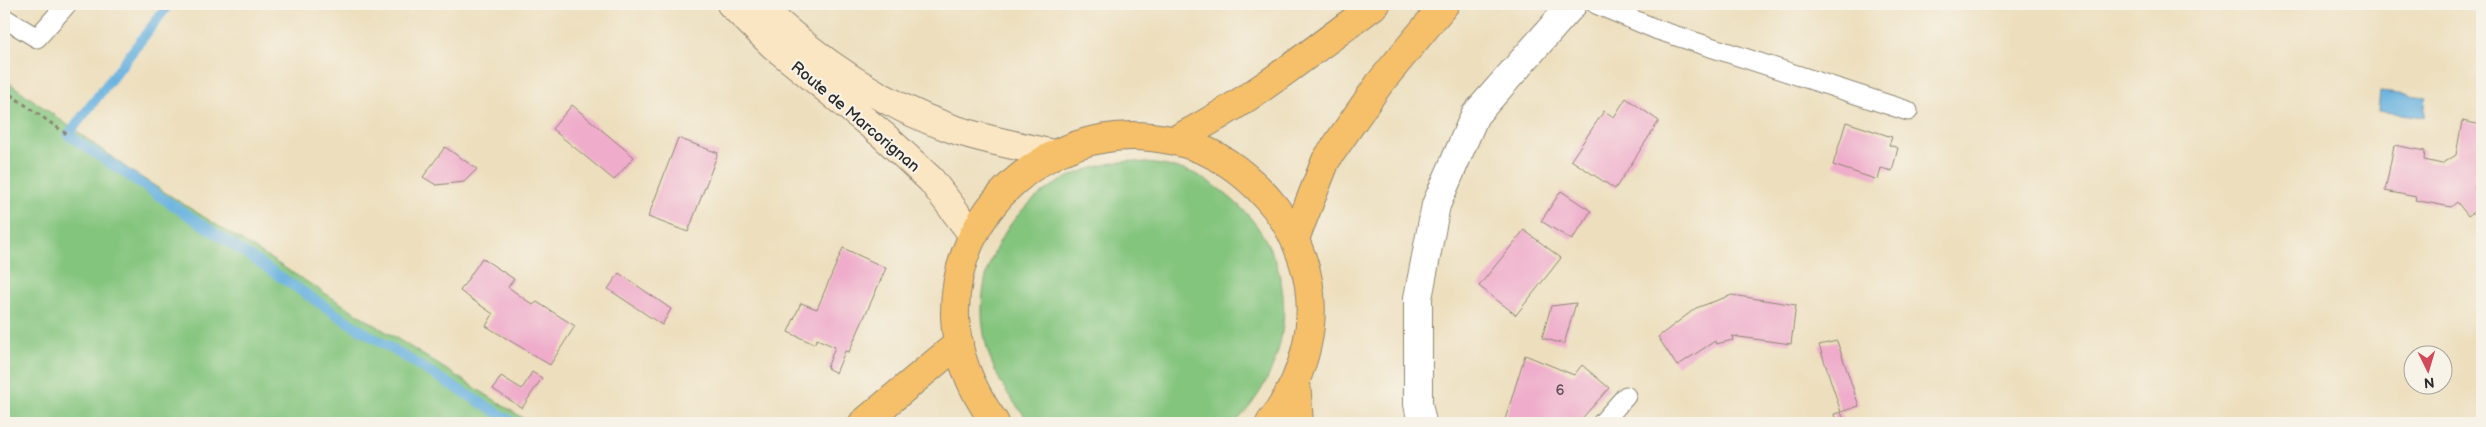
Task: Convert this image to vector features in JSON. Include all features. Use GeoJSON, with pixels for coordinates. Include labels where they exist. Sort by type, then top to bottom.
{"type":"FeatureCollection","features":[{"type":"Feature","properties":{"kind":"main road","name":"Route de Marcorignan"},"geometry":{"type":"LineString","coordinates":[[732,4],[774,46],[884,136],[931,180],[973,235]]}},
{"type":"Feature","properties":{"kind":"main road","name":"Route de Marcorignan"},"geometry":{"type":"LineString","coordinates":[[758,4],[784,29],[827,64],[884,100],[953,129],[1053,154]]}},
{"type":"Feature","properties":{"kind":"main road"},"geometry":{"type":"LineString","coordinates":[[1175,140],[1207,124],[1272,82],[1376,4]]}},
{"type":"Feature","properties":{"kind":"main road"},"geometry":{"type":"LineString","coordinates":[[1295,239],[1326,160],[1379,84],[1445,4]]}},
{"type":"Feature","properties":{"kind":"main road"},"geometry":{"type":"LineString","coordinates":[[995,423],[982,404],[967,373],[959,343],[955,317],[957,292],[964,258],[973,235],[1000,194],[1024,172],[1053,154],[1072,146],[1106,137],[1130,135],[1175,140],[1204,150],[1227,162],[1258,185],[1274,204],[1295,239],[1305,268],[1310,307],[1308,343],[1296,382],[1284,406],[1270,423]]}},
{"type":"Feature","properties":{"kind":"main road"},"geometry":{"type":"LineString","coordinates":[[863,423],[959,343]]}},
{"type":"Feature","properties":{"kind":"main road"},"geometry":{"type":"LineString","coordinates":[[1296,382],[1299,423]]}},
{"type":"Feature","properties":{"kind":"street"},"geometry":{"type":"LineString","coordinates":[[1422,423],[1418,404],[1418,298],[1436,205],[1475,114],[1573,4]]}},
{"type":"Feature","properties":{"kind":"lane"},"geometry":{"type":"LineString","coordinates":[[4,18],[37,38],[67,4]]}},
{"type":"Feature","properties":{"kind":"lane"},"geometry":{"type":"LineString","coordinates":[[1596,4],[1658,30],[1908,111]]}},
{"type":"Feature","properties":{"kind":"lane"},"geometry":{"type":"LineString","coordinates":[[1602,423],[1626,396]]}},
{"type":"Feature","properties":{"kind":"path"},"geometry":{"type":"LineString","coordinates":[[4,90],[68,136]]}},
{"type":"Feature","properties":{"kind":"green space"},"geometry":{"type":"Polygon","coordinates":[[[4,79],[131,171],[531,423],[4,423],[4,79]]]}},
{"type":"Feature","properties":{"kind":"green space"},"geometry":{"type":"Polygon","coordinates":[[[1130,161],[1178,168],[1193,173],[1216,186],[1252,220],[1269,247],[1280,277],[1284,308],[1281,339],[1272,369],[1256,397],[1235,423],[1032,423],[1002,384],[986,342],[982,300],[991,259],[1012,223],[1042,193],[1082,172],[1130,161]]]}},
{"type":"Feature","properties":{"kind":"water"},"geometry":{"type":"Polygon","coordinates":[[[2380,92],[2426,97],[2424,117],[2378,111],[2380,92]]]}},
{"type":"Feature","properties":{"kind":"building"},"geometry":{"type":"Polygon","coordinates":[[[1626,98],[1659,121],[1615,189],[1571,160],[1604,111],[1614,117],[1626,98]]]}},
{"type":"Feature","properties":{"kind":"building"},"geometry":{"type":"Polygon","coordinates":[[[572,105],[634,157],[614,180],[552,129],[572,105]]]}},
{"type":"Feature","properties":{"kind":"building"},"geometry":{"type":"Polygon","coordinates":[[[2462,121],[2482,125],[2482,182],[2474,188],[2482,198],[2482,206],[2468,216],[2457,202],[2451,207],[2415,200],[2416,197],[2385,191],[2394,145],[2425,151],[2424,160],[2442,164],[2456,155],[2462,121]]]}},
{"type":"Feature","properties":{"kind":"building"},"geometry":{"type":"Polygon","coordinates":[[[1846,122],[1892,137],[1889,145],[1898,148],[1892,171],[1881,168],[1878,180],[1833,165],[1846,122]]]}},
{"type":"Feature","properties":{"kind":"building"},"geometry":{"type":"Polygon","coordinates":[[[678,138],[718,153],[688,232],[648,217],[678,138]]]}},
{"type":"Feature","properties":{"kind":"building"},"geometry":{"type":"Polygon","coordinates":[[[445,147],[477,169],[464,182],[436,185],[423,177],[445,147]]]}},
{"type":"Feature","properties":{"kind":"building"},"geometry":{"type":"Polygon","coordinates":[[[1561,191],[1591,211],[1572,240],[1541,221],[1561,191]]]}},
{"type":"Feature","properties":{"kind":"building"},"geometry":{"type":"Polygon","coordinates":[[[1524,230],[1561,258],[1516,315],[1479,286],[1524,230]]]}},
{"type":"Feature","properties":{"kind":"building"},"geometry":{"type":"Polygon","coordinates":[[[843,248],[886,268],[849,352],[845,351],[836,373],[827,368],[835,347],[817,339],[814,344],[788,332],[801,303],[817,309],[843,248]]]}},
{"type":"Feature","properties":{"kind":"building"},"geometry":{"type":"Polygon","coordinates":[[[482,258],[514,279],[508,287],[533,305],[537,302],[575,326],[550,365],[486,326],[493,314],[460,291],[482,258]]]}},
{"type":"Feature","properties":{"kind":"building"},"geometry":{"type":"Polygon","coordinates":[[[619,273],[671,309],[662,325],[608,289],[619,273]]]}},
{"type":"Feature","properties":{"kind":"building"},"geometry":{"type":"Polygon","coordinates":[[[1732,295],[1796,305],[1791,344],[1732,336],[1733,340],[1716,344],[1715,341],[1677,366],[1658,337],[1696,308],[1732,295]]]}},
{"type":"Feature","properties":{"kind":"building"},"geometry":{"type":"Polygon","coordinates":[[[1576,303],[1564,344],[1542,338],[1551,306],[1576,303]]]}},
{"type":"Feature","properties":{"kind":"building"},"geometry":{"type":"Polygon","coordinates":[[[1837,341],[1859,406],[1841,412],[1819,345],[1837,341]]]}},
{"type":"Feature","properties":{"kind":"building"},"geometry":{"type":"Polygon","coordinates":[[[1525,355],[1574,375],[1582,365],[1609,388],[1578,423],[1504,423],[1525,355]]]}},
{"type":"Feature","properties":{"kind":"building"},"geometry":{"type":"Polygon","coordinates":[[[532,372],[542,378],[522,408],[493,389],[501,376],[522,389],[532,372]]]}},
{"type":"Feature","properties":{"kind":"building"},"geometry":{"type":"Polygon","coordinates":[[[1841,412],[1844,420],[1836,422],[1834,414],[1841,412]]]}},
{"type":"Feature","properties":{"kind":"waterway"},"geometry":{"type":"LineString","coordinates":[[169,4],[68,135],[351,324],[514,423]]}}]}
